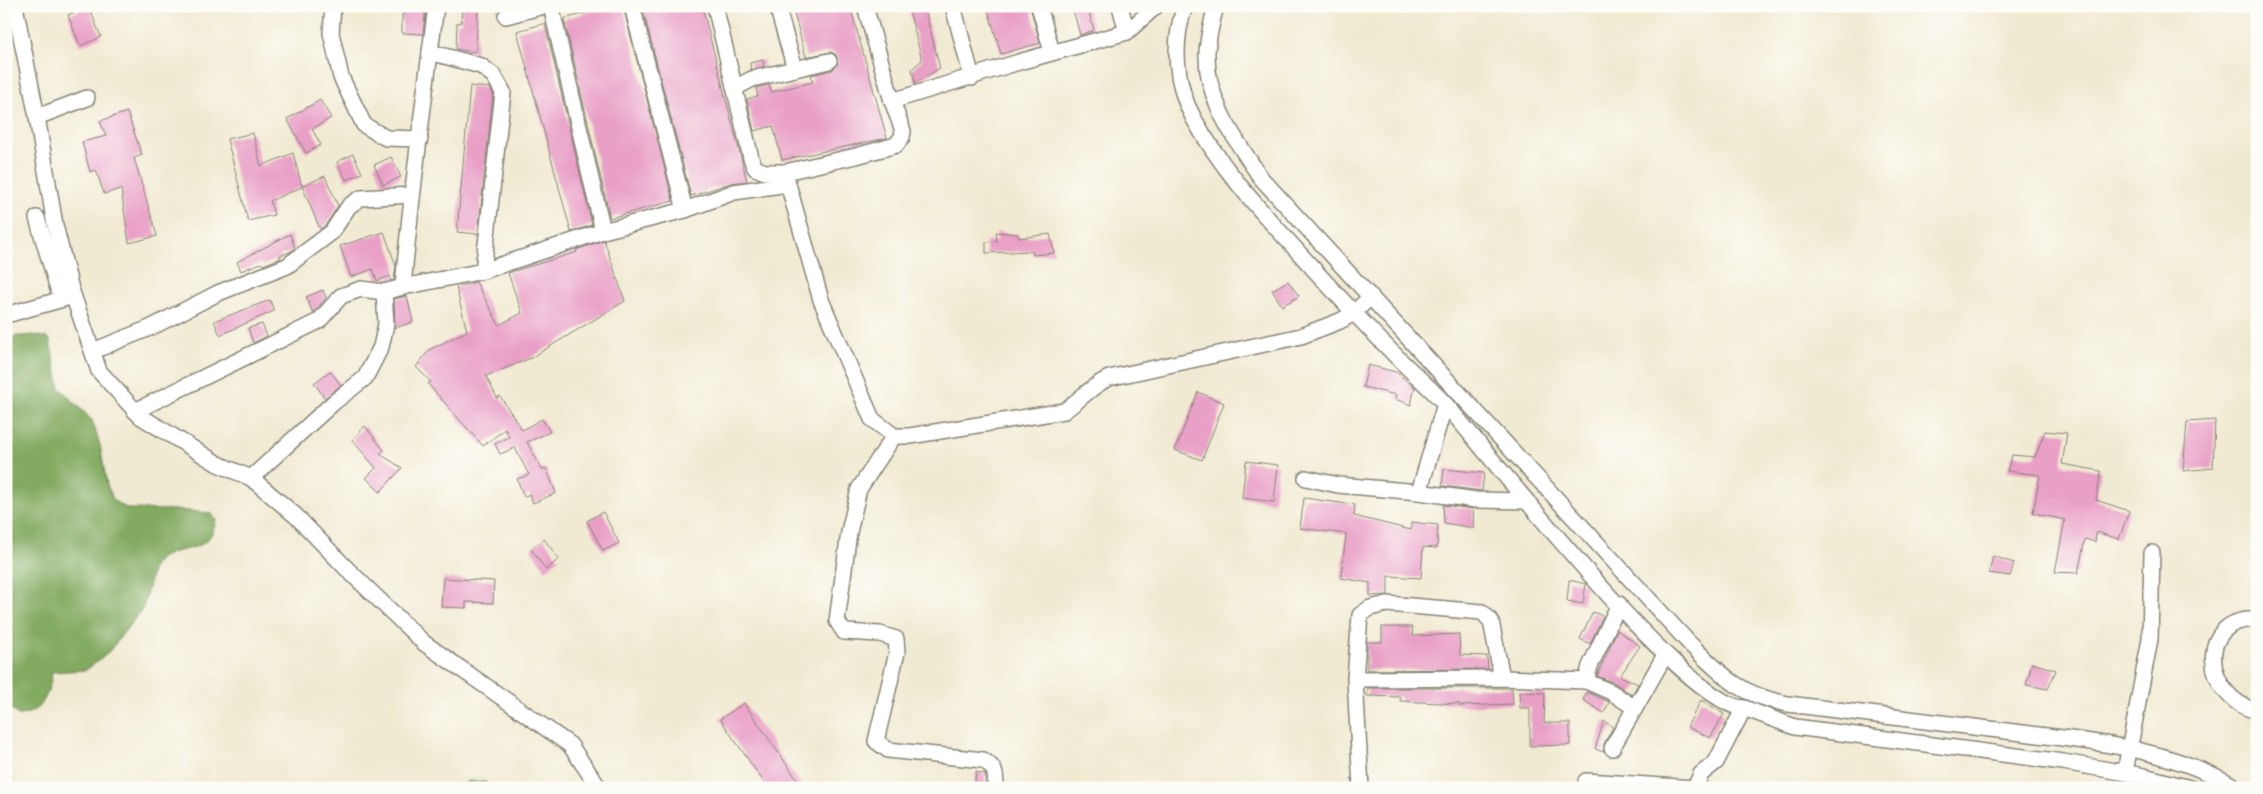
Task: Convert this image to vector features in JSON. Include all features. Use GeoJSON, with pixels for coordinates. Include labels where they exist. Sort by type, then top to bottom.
{"type":"FeatureCollection","features":[{"type":"Feature","properties":{"kind":"street"},"geometry":{"type":"LineString","coordinates":[[15,6],[38,117],[67,298]]}},
{"type":"Feature","properties":{"kind":"street"},"geometry":{"type":"LineString","coordinates":[[333,6],[331,33],[341,77],[364,126],[386,138],[420,139]]}},
{"type":"Feature","properties":{"kind":"street"},"geometry":{"type":"LineString","coordinates":[[403,287],[411,196],[436,6]]}},
{"type":"Feature","properties":{"kind":"street"},"geometry":{"type":"LineString","coordinates":[[506,16],[544,6]]}},
{"type":"Feature","properties":{"kind":"street"},"geometry":{"type":"LineString","coordinates":[[552,6],[603,231]]}},
{"type":"Feature","properties":{"kind":"street"},"geometry":{"type":"LineString","coordinates":[[632,6],[685,210]]}},
{"type":"Feature","properties":{"kind":"street"},"geometry":{"type":"LineString","coordinates":[[714,6],[755,168],[786,178]]}},
{"type":"Feature","properties":{"kind":"street"},"geometry":{"type":"LineString","coordinates":[[777,6],[795,69]]}},
{"type":"Feature","properties":{"kind":"street"},"geometry":{"type":"LineString","coordinates":[[135,411],[319,321],[341,296],[361,289],[384,292],[483,271],[603,231],[685,210],[734,192],[896,145],[903,131],[892,101],[865,6]]}},
{"type":"Feature","properties":{"kind":"street"},"geometry":{"type":"LineString","coordinates":[[953,6],[972,78]]}},
{"type":"Feature","properties":{"kind":"street"},"geometry":{"type":"LineString","coordinates":[[1039,6],[1052,52]]}},
{"type":"Feature","properties":{"kind":"street"},"geometry":{"type":"LineString","coordinates":[[1120,6],[1127,32]]}},
{"type":"Feature","properties":{"kind":"street"},"geometry":{"type":"LineString","coordinates":[[892,101],[1052,52],[1127,32],[1156,6]]}},
{"type":"Feature","properties":{"kind":"street"},"geometry":{"type":"LineString","coordinates":[[1186,6],[1179,29],[1176,54],[1184,95],[1192,116],[1215,154],[1248,198],[1445,404],[1526,501],[1666,655],[1704,688],[1736,708],[1744,708],[1794,727],[1971,738],[2065,751],[2125,771],[2190,788]]}},
{"type":"Feature","properties":{"kind":"street"},"geometry":{"type":"LineString","coordinates":[[1216,6],[1207,52],[1213,93],[1232,134],[1261,178],[1684,638],[1733,683],[1758,697],[1779,702],[1971,738],[2065,751],[2129,751],[2194,766],[2237,788]]}},
{"type":"Feature","properties":{"kind":"street"},"geometry":{"type":"LineString","coordinates":[[430,52],[481,66],[494,76],[503,92],[483,271]]}},
{"type":"Feature","properties":{"kind":"street"},"geometry":{"type":"LineString","coordinates":[[735,88],[752,79],[829,61]]}},
{"type":"Feature","properties":{"kind":"street"},"geometry":{"type":"LineString","coordinates":[[38,117],[86,98]]}},
{"type":"Feature","properties":{"kind":"street"},"geometry":{"type":"LineString","coordinates":[[786,178],[821,300],[872,419],[894,436],[910,436],[1064,411],[1077,402],[1095,384],[1108,378],[1301,336],[1340,321],[1355,312],[1370,297]]}},
{"type":"Feature","properties":{"kind":"street"},"geometry":{"type":"LineString","coordinates":[[93,351],[152,326],[218,293],[287,266],[332,232],[349,206],[361,198],[411,196]]}},
{"type":"Feature","properties":{"kind":"street"},"geometry":{"type":"LineString","coordinates":[[37,218],[67,298],[93,351],[100,371],[135,411],[140,416],[218,464],[250,478],[296,516],[424,644],[570,745],[599,788]]}},
{"type":"Feature","properties":{"kind":"street"},"geometry":{"type":"LineString","coordinates":[[250,478],[333,403],[365,378],[381,347],[386,324],[384,292]]}},
{"type":"Feature","properties":{"kind":"street"},"geometry":{"type":"LineString","coordinates":[[6,315],[67,298]]}},
{"type":"Feature","properties":{"kind":"street"},"geometry":{"type":"LineString","coordinates":[[1419,492],[1445,404]]}},
{"type":"Feature","properties":{"kind":"street"},"geometry":{"type":"LineString","coordinates":[[894,436],[859,489],[849,532],[837,621],[844,632],[880,634],[896,639],[896,652],[876,741],[888,750],[983,760],[992,765],[997,776],[995,788]]}},
{"type":"Feature","properties":{"kind":"street"},"geometry":{"type":"LineString","coordinates":[[1306,478],[1338,485],[1419,492],[1476,500],[1526,501]]}},
{"type":"Feature","properties":{"kind":"street"},"geometry":{"type":"LineString","coordinates":[[2125,771],[2150,639],[2152,553]]}},
{"type":"Feature","properties":{"kind":"street"},"geometry":{"type":"LineString","coordinates":[[1361,788],[1355,679],[1360,614],[1370,608],[1387,604],[1482,612],[1491,621],[1502,678]]}},
{"type":"Feature","properties":{"kind":"street"},"geometry":{"type":"LineString","coordinates":[[1586,681],[1590,666],[1619,604]]}},
{"type":"Feature","properties":{"kind":"street"},"geometry":{"type":"LineString","coordinates":[[2257,620],[2243,621],[2229,626],[2220,636],[2213,658],[2215,675],[2222,690],[2239,705],[2257,711]]}},
{"type":"Feature","properties":{"kind":"street"},"geometry":{"type":"LineString","coordinates":[[1612,748],[1666,655]]}},
{"type":"Feature","properties":{"kind":"street"},"geometry":{"type":"LineString","coordinates":[[1355,679],[1502,678],[1586,681],[1611,692],[1635,708]]}},
{"type":"Feature","properties":{"kind":"street"},"geometry":{"type":"LineString","coordinates":[[1586,781],[1694,788],[1701,774],[1716,762],[1744,708]]}},
{"type":"Feature","properties":{"kind":"green space"},"geometry":{"type":"Polygon","coordinates":[[[33,335],[49,338],[60,388],[92,420],[100,445],[107,485],[114,501],[128,509],[210,513],[216,519],[209,538],[204,543],[167,555],[154,564],[143,608],[107,654],[86,670],[52,672],[47,695],[43,701],[33,711],[18,715],[6,705],[6,337],[33,335]]]}},
{"type":"Feature","properties":{"kind":"green space"},"geometry":{"type":"Polygon","coordinates":[[[469,781],[486,782],[490,788],[456,788],[469,781]]]}},
{"type":"Feature","properties":{"kind":"building"},"geometry":{"type":"Polygon","coordinates":[[[405,6],[426,6],[423,34],[402,33],[402,14],[405,14],[405,6]]]}},
{"type":"Feature","properties":{"kind":"building"},"geometry":{"type":"Polygon","coordinates":[[[462,6],[478,6],[476,52],[456,49],[457,23],[461,23],[462,6]]]}},
{"type":"Feature","properties":{"kind":"building"},"geometry":{"type":"Polygon","coordinates":[[[611,6],[623,6],[673,201],[610,218],[564,19],[611,6]]]}},
{"type":"Feature","properties":{"kind":"building"},"geometry":{"type":"Polygon","coordinates":[[[642,6],[702,6],[747,181],[731,183],[691,196],[642,6]]]}},
{"type":"Feature","properties":{"kind":"building"},"geometry":{"type":"Polygon","coordinates":[[[792,6],[850,6],[887,138],[782,160],[773,126],[754,131],[747,99],[758,96],[756,88],[769,85],[771,92],[813,82],[811,75],[832,70],[838,64],[836,55],[831,52],[806,57],[792,6]]]}},
{"type":"Feature","properties":{"kind":"building"},"geometry":{"type":"Polygon","coordinates":[[[908,6],[924,6],[940,68],[915,83],[912,69],[922,60],[908,6]]]}},
{"type":"Feature","properties":{"kind":"building"},"geometry":{"type":"Polygon","coordinates":[[[987,6],[1030,6],[1040,43],[1001,54],[987,6]]]}},
{"type":"Feature","properties":{"kind":"building"},"geometry":{"type":"Polygon","coordinates":[[[1072,6],[1087,6],[1094,30],[1080,35],[1072,6]]]}},
{"type":"Feature","properties":{"kind":"building"},"geometry":{"type":"Polygon","coordinates":[[[89,7],[101,37],[80,46],[68,15],[89,7]]]}},
{"type":"Feature","properties":{"kind":"building"},"geometry":{"type":"Polygon","coordinates":[[[545,24],[592,225],[571,232],[517,31],[545,24]]]}},
{"type":"Feature","properties":{"kind":"building"},"geometry":{"type":"Polygon","coordinates":[[[763,60],[764,66],[751,70],[750,63],[763,60]]]}},
{"type":"Feature","properties":{"kind":"building"},"geometry":{"type":"Polygon","coordinates":[[[470,86],[490,88],[493,94],[478,234],[457,232],[470,86]]]}},
{"type":"Feature","properties":{"kind":"building"},"geometry":{"type":"Polygon","coordinates":[[[320,100],[331,118],[312,129],[321,145],[306,153],[287,119],[320,100]]]}},
{"type":"Feature","properties":{"kind":"building"},"geometry":{"type":"Polygon","coordinates":[[[127,112],[142,155],[134,158],[157,236],[129,243],[121,189],[104,194],[96,170],[90,172],[82,142],[106,136],[100,121],[127,112]]]}},
{"type":"Feature","properties":{"kind":"building"},"geometry":{"type":"Polygon","coordinates":[[[253,133],[261,166],[293,153],[302,187],[270,201],[274,215],[248,221],[227,139],[253,133]]]}},
{"type":"Feature","properties":{"kind":"building"},"geometry":{"type":"Polygon","coordinates":[[[353,154],[362,173],[346,180],[337,162],[353,154]]]}},
{"type":"Feature","properties":{"kind":"building"},"geometry":{"type":"Polygon","coordinates":[[[391,157],[401,177],[383,185],[374,165],[391,157]]]}},
{"type":"Feature","properties":{"kind":"building"},"geometry":{"type":"Polygon","coordinates":[[[325,176],[338,206],[325,226],[320,229],[302,186],[325,176]]]}},
{"type":"Feature","properties":{"kind":"building"},"geometry":{"type":"Polygon","coordinates":[[[384,232],[396,266],[394,280],[390,281],[390,276],[377,281],[373,269],[351,277],[340,246],[384,232]]]}},
{"type":"Feature","properties":{"kind":"building"},"geometry":{"type":"Polygon","coordinates":[[[996,232],[1018,234],[1019,238],[1050,234],[1054,253],[1033,255],[1032,251],[986,253],[986,242],[997,241],[996,232]]]}},
{"type":"Feature","properties":{"kind":"building"},"geometry":{"type":"Polygon","coordinates":[[[290,234],[295,248],[290,252],[279,256],[281,258],[263,265],[261,263],[241,271],[237,262],[290,234]]]}},
{"type":"Feature","properties":{"kind":"building"},"geometry":{"type":"Polygon","coordinates":[[[604,240],[625,301],[531,358],[486,376],[497,398],[500,396],[522,430],[542,419],[550,432],[527,442],[542,470],[546,468],[556,493],[533,503],[529,494],[524,497],[517,479],[529,475],[515,448],[500,454],[495,444],[509,437],[505,429],[483,446],[428,384],[431,382],[416,367],[429,350],[467,331],[456,287],[476,282],[499,325],[522,313],[508,273],[577,252],[576,250],[604,240]]]}},
{"type":"Feature","properties":{"kind":"building"},"geometry":{"type":"Polygon","coordinates":[[[1288,281],[1299,296],[1282,306],[1272,290],[1288,281]]]}},
{"type":"Feature","properties":{"kind":"building"},"geometry":{"type":"Polygon","coordinates":[[[323,290],[326,298],[313,313],[306,297],[323,290]]]}},
{"type":"Feature","properties":{"kind":"building"},"geometry":{"type":"Polygon","coordinates":[[[407,296],[413,322],[395,328],[394,299],[407,296]]]}},
{"type":"Feature","properties":{"kind":"building"},"geometry":{"type":"Polygon","coordinates":[[[270,300],[274,311],[220,335],[214,321],[270,300]]]}},
{"type":"Feature","properties":{"kind":"building"},"geometry":{"type":"Polygon","coordinates":[[[262,324],[267,336],[253,343],[248,328],[262,324]]]}},
{"type":"Feature","properties":{"kind":"building"},"geometry":{"type":"Polygon","coordinates":[[[1368,365],[1396,372],[1415,387],[1411,405],[1395,399],[1396,395],[1363,387],[1368,365]]]}},
{"type":"Feature","properties":{"kind":"building"},"geometry":{"type":"Polygon","coordinates":[[[330,371],[341,385],[325,398],[314,383],[330,371]]]}},
{"type":"Feature","properties":{"kind":"building"},"geometry":{"type":"Polygon","coordinates":[[[1198,392],[1224,403],[1202,460],[1175,450],[1198,392]]]}},
{"type":"Feature","properties":{"kind":"building"},"geometry":{"type":"Polygon","coordinates":[[[2215,420],[2213,468],[2183,471],[2187,422],[2215,420]]]}},
{"type":"Feature","properties":{"kind":"building"},"geometry":{"type":"Polygon","coordinates":[[[365,426],[384,450],[380,454],[402,468],[380,492],[366,478],[376,468],[352,440],[365,426]]]}},
{"type":"Feature","properties":{"kind":"building"},"geometry":{"type":"Polygon","coordinates":[[[2045,431],[2067,433],[2062,464],[2101,471],[2096,500],[2129,511],[2119,539],[2096,532],[2095,542],[2085,539],[2078,573],[2055,572],[2065,520],[2033,513],[2040,475],[2007,471],[2012,455],[2035,457],[2045,431]]]}},
{"type":"Feature","properties":{"kind":"building"},"geometry":{"type":"Polygon","coordinates":[[[1246,461],[1278,465],[1274,502],[1242,498],[1246,461]]]}},
{"type":"Feature","properties":{"kind":"building"},"geometry":{"type":"Polygon","coordinates":[[[1444,469],[1484,473],[1482,491],[1442,486],[1444,469]]]}},
{"type":"Feature","properties":{"kind":"building"},"geometry":{"type":"Polygon","coordinates":[[[1304,498],[1355,505],[1354,516],[1411,530],[1411,522],[1438,525],[1437,548],[1423,547],[1421,578],[1388,576],[1388,595],[1370,596],[1370,583],[1341,578],[1346,534],[1300,528],[1304,498]]]}},
{"type":"Feature","properties":{"kind":"building"},"geometry":{"type":"Polygon","coordinates":[[[1443,505],[1473,509],[1474,528],[1444,523],[1443,505]]]}},
{"type":"Feature","properties":{"kind":"building"},"geometry":{"type":"Polygon","coordinates":[[[603,512],[619,543],[603,551],[587,521],[603,512]]]}},
{"type":"Feature","properties":{"kind":"building"},"geometry":{"type":"Polygon","coordinates":[[[544,539],[559,559],[546,570],[531,549],[544,539]]]}},
{"type":"Feature","properties":{"kind":"building"},"geometry":{"type":"Polygon","coordinates":[[[1993,556],[2014,563],[2010,576],[1989,573],[1993,556]]]}},
{"type":"Feature","properties":{"kind":"building"},"geometry":{"type":"Polygon","coordinates":[[[443,578],[494,581],[493,603],[466,602],[466,608],[441,607],[443,578]]]}},
{"type":"Feature","properties":{"kind":"building"},"geometry":{"type":"Polygon","coordinates":[[[1569,580],[1586,584],[1583,604],[1567,601],[1569,580]]]}},
{"type":"Feature","properties":{"kind":"building"},"geometry":{"type":"Polygon","coordinates":[[[1593,612],[1603,616],[1590,644],[1580,639],[1593,612]]]}},
{"type":"Feature","properties":{"kind":"building"},"geometry":{"type":"Polygon","coordinates":[[[1382,627],[1412,627],[1413,636],[1459,634],[1460,655],[1487,656],[1488,669],[1367,670],[1367,642],[1382,642],[1382,627]]]}},
{"type":"Feature","properties":{"kind":"building"},"geometry":{"type":"Polygon","coordinates":[[[1617,630],[1640,646],[1620,676],[1638,684],[1632,695],[1615,683],[1597,676],[1617,630]]]}},
{"type":"Feature","properties":{"kind":"building"},"geometry":{"type":"Polygon","coordinates":[[[2032,663],[2056,670],[2048,689],[2026,685],[2032,663]]]}},
{"type":"Feature","properties":{"kind":"building"},"geometry":{"type":"Polygon","coordinates":[[[1368,688],[1512,688],[1513,704],[1459,706],[1460,704],[1400,701],[1401,697],[1367,696],[1368,688]]]}},
{"type":"Feature","properties":{"kind":"building"},"geometry":{"type":"Polygon","coordinates":[[[1519,692],[1545,693],[1544,723],[1570,723],[1570,745],[1530,746],[1530,708],[1520,708],[1519,692]]]}},
{"type":"Feature","properties":{"kind":"building"},"geometry":{"type":"Polygon","coordinates":[[[1587,692],[1609,702],[1604,713],[1583,700],[1587,692]]]}},
{"type":"Feature","properties":{"kind":"building"},"geometry":{"type":"Polygon","coordinates":[[[1701,700],[1724,714],[1710,738],[1687,727],[1701,700]]]}},
{"type":"Feature","properties":{"kind":"building"},"geometry":{"type":"Polygon","coordinates":[[[744,703],[803,788],[768,788],[720,719],[744,703]]]}},
{"type":"Feature","properties":{"kind":"building"},"geometry":{"type":"Polygon","coordinates":[[[1604,721],[1613,727],[1604,744],[1604,752],[1595,749],[1604,721]]]}},
{"type":"Feature","properties":{"kind":"building"},"geometry":{"type":"Polygon","coordinates":[[[976,772],[985,774],[986,788],[974,788],[976,772]]]}}]}
